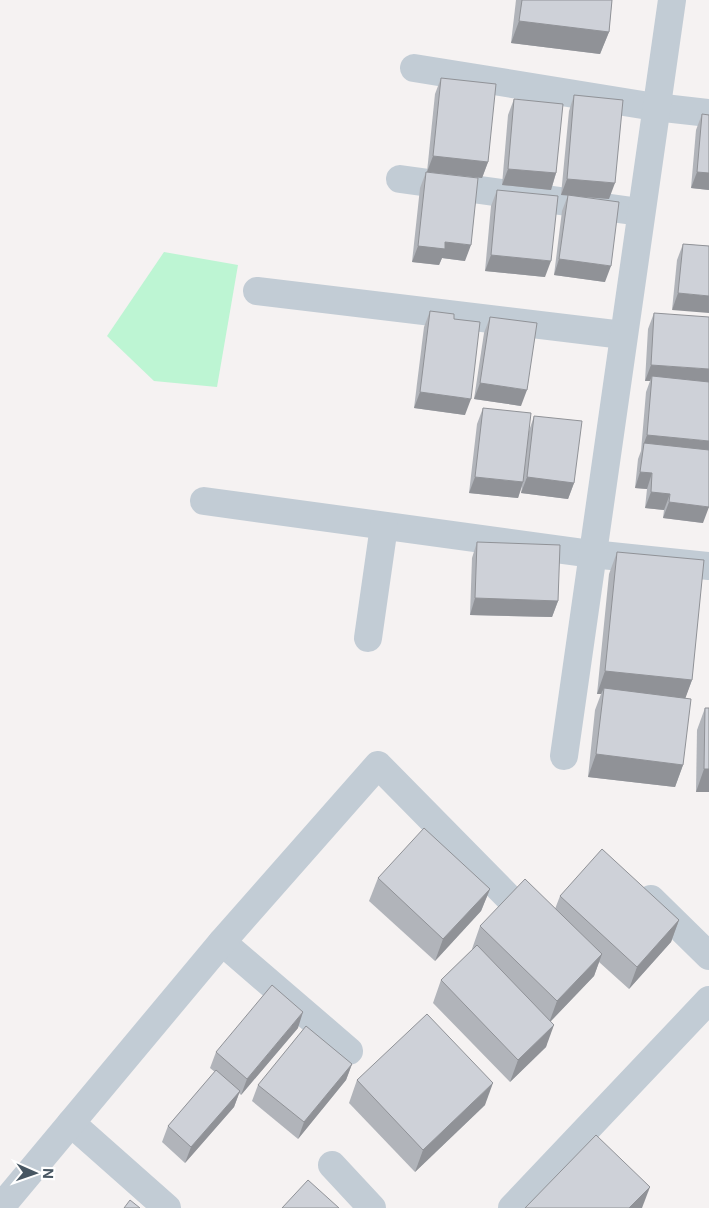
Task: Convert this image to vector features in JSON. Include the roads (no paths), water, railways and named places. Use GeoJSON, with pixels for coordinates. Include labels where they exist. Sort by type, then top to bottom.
{"type":"FeatureCollection","features":[{"type":"Feature","properties":{"kind":"street"},"geometry":{"type":"LineString","coordinates":[[564,756],[655,107],[672,0]]}},
{"type":"Feature","properties":{"kind":"street"},"geometry":{"type":"LineString","coordinates":[[414,68],[655,107],[709,113]]}},
{"type":"Feature","properties":{"kind":"street"},"geometry":{"type":"LineString","coordinates":[[400,178],[640,212]]}},
{"type":"Feature","properties":{"kind":"street"},"geometry":{"type":"LineString","coordinates":[[257,291],[623,335]]}},
{"type":"Feature","properties":{"kind":"street"},"geometry":{"type":"LineString","coordinates":[[204,500],[592,554],[709,566]]}},
{"type":"Feature","properties":{"kind":"street"},"geometry":{"type":"LineString","coordinates":[[368,638],[384,526]]}},
{"type":"Feature","properties":{"kind":"street"},"geometry":{"type":"LineString","coordinates":[[0,1208],[222,942],[378,765],[508,897]]}},
{"type":"Feature","properties":{"kind":"street"},"geometry":{"type":"LineString","coordinates":[[631,881],[709,956]]}},
{"type":"Feature","properties":{"kind":"street"},"geometry":{"type":"LineString","coordinates":[[222,942],[350,1051]]}},
{"type":"Feature","properties":{"kind":"street"},"geometry":{"type":"LineString","coordinates":[[512,1208],[709,1000]]}},
{"type":"Feature","properties":{"kind":"street"},"geometry":{"type":"LineString","coordinates":[[71,1123],[167,1208]]}},
{"type":"Feature","properties":{"kind":"street"},"geometry":{"type":"LineString","coordinates":[[332,1165],[372,1208]]}}]}
